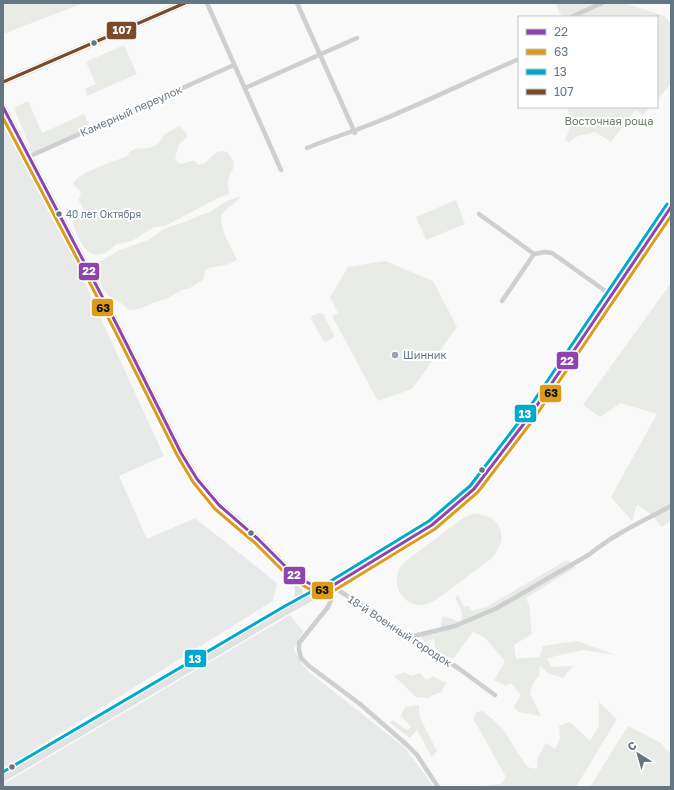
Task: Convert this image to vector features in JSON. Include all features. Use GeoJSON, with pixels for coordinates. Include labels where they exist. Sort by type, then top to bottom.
{"type":"FeatureCollection","features":[{"type":"Feature","properties":{"kind":"main road"},"geometry":{"type":"LineString","coordinates":[[3,82],[185,3]]}},
{"type":"Feature","properties":{"kind":"main road"},"geometry":{"type":"LineString","coordinates":[[3,107],[118,326],[190,469],[219,505],[258,539],[294,575],[314,586],[332,586]]}},
{"type":"Feature","properties":{"kind":"main road"},"geometry":{"type":"LineString","coordinates":[[3,778],[288,610],[332,586],[432,525],[461,501],[474,489],[529,417],[671,207]]}},
{"type":"Feature","properties":{"kind":"main road"},"geometry":{"type":"LineString","coordinates":[[288,610],[297,600],[300,591],[294,575]]}},
{"type":"Feature","properties":{"kind":"street"},"geometry":{"type":"LineString","coordinates":[[206,3],[281,170]]}},
{"type":"Feature","properties":{"kind":"street"},"geometry":{"type":"LineString","coordinates":[[297,3],[355,132]]}},
{"type":"Feature","properties":{"kind":"street"},"geometry":{"type":"LineString","coordinates":[[573,16],[602,3]]}},
{"type":"Feature","properties":{"kind":"street"},"geometry":{"type":"LineString","coordinates":[[245,88],[357,38]]}},
{"type":"Feature","properties":{"kind":"street"},"geometry":{"type":"LineString","coordinates":[[307,148],[334,137],[355,132],[518,59]]}},
{"type":"Feature","properties":{"kind":"street","name":"Камерный переулок"},"geometry":{"type":"LineString","coordinates":[[28,157],[234,65]]}},
{"type":"Feature","properties":{"kind":"street"},"geometry":{"type":"LineString","coordinates":[[479,214],[534,254]]}},
{"type":"Feature","properties":{"kind":"street"},"geometry":{"type":"LineString","coordinates":[[502,301],[534,254],[545,252],[552,253],[611,295]]}},
{"type":"Feature","properties":{"kind":"street"},"geometry":{"type":"LineString","coordinates":[[410,638],[455,626],[497,608],[590,554],[620,533],[671,506]]}},
{"type":"Feature","properties":{"kind":"street","name":"18-й Военный городок"},"geometry":{"type":"LineString","coordinates":[[438,787],[416,755],[407,745],[360,704],[309,666],[302,658],[299,650],[299,643],[328,607],[331,600],[332,586],[458,668],[495,695]]}},
{"type":"Feature","properties":{"kind":"shaded area"},"geometry":{"type":"Polygon","coordinates":[[[3,122],[71,253],[164,456],[119,476],[147,539],[195,518],[277,583],[273,601],[3,769],[3,122]]]}},
{"type":"Feature","properties":{"kind":"shaded area"},"geometry":{"type":"Polygon","coordinates":[[[290,615],[303,631],[294,649],[302,664],[309,672],[404,747],[433,787],[3,787],[3,784],[290,615]]]}},
{"type":"Feature","properties":{"kind":"green space"},"geometry":{"type":"Polygon","coordinates":[[[3,3],[84,3],[3,34],[3,3]]]}},
{"type":"Feature","properties":{"kind":"green space","name":"Восточная роща"},"geometry":{"type":"Polygon","coordinates":[[[555,3],[624,3],[664,16],[671,23],[671,84],[658,99],[658,16],[562,16],[555,3]]]}},
{"type":"Feature","properties":{"kind":"green space"},"geometry":{"type":"Polygon","coordinates":[[[124,45],[137,74],[87,96],[85,89],[96,84],[86,62],[124,45]]]}},
{"type":"Feature","properties":{"kind":"green space"},"geometry":{"type":"Polygon","coordinates":[[[28,101],[42,133],[84,114],[90,127],[33,154],[14,108],[28,101]]]}},
{"type":"Feature","properties":{"kind":"green space","name":"Восточная роща"},"geometry":{"type":"Polygon","coordinates":[[[567,108],[650,108],[643,115],[635,110],[611,142],[596,132],[578,136],[569,142],[565,140],[570,124],[567,108]]]}},
{"type":"Feature","properties":{"kind":"green space"},"geometry":{"type":"Polygon","coordinates":[[[179,126],[186,133],[187,137],[179,144],[175,158],[177,162],[181,164],[195,161],[198,165],[203,164],[217,152],[227,152],[234,166],[228,179],[229,194],[220,197],[165,226],[154,227],[132,241],[117,244],[105,253],[95,255],[90,253],[83,246],[76,233],[73,223],[82,213],[83,208],[78,199],[81,195],[80,191],[73,184],[82,175],[97,167],[127,156],[132,150],[154,146],[159,143],[163,136],[179,126]]]}},
{"type":"Feature","properties":{"kind":"green space"},"geometry":{"type":"Polygon","coordinates":[[[241,196],[223,213],[221,217],[223,229],[237,260],[226,265],[206,269],[203,280],[188,289],[182,290],[168,298],[139,309],[129,310],[121,303],[111,299],[102,287],[95,264],[120,250],[148,240],[164,229],[210,212],[227,201],[241,196]]]}},
{"type":"Feature","properties":{"kind":"green space"},"geometry":{"type":"Polygon","coordinates":[[[456,200],[465,224],[426,240],[416,217],[456,200]]]}},
{"type":"Feature","properties":{"kind":"green space","name":"Шинник"},"geometry":{"type":"Polygon","coordinates":[[[385,261],[433,281],[457,327],[412,389],[378,401],[332,316],[338,313],[330,297],[348,267],[385,261]]]}},
{"type":"Feature","properties":{"kind":"green space"},"geometry":{"type":"Polygon","coordinates":[[[671,283],[671,521],[662,527],[652,515],[637,504],[632,521],[611,497],[657,414],[621,403],[600,417],[583,405],[671,283]]]}},
{"type":"Feature","properties":{"kind":"green space"},"geometry":{"type":"Polygon","coordinates":[[[319,313],[323,314],[334,335],[333,338],[325,342],[311,319],[312,316],[319,313]]]}},
{"type":"Feature","properties":{"kind":"green space"},"geometry":{"type":"Polygon","coordinates":[[[472,514],[490,517],[500,527],[501,542],[498,550],[492,558],[436,600],[427,604],[420,605],[412,603],[402,596],[397,586],[397,574],[401,566],[463,518],[472,514]]]}},
{"type":"Feature","properties":{"kind":"green space"},"geometry":{"type":"Polygon","coordinates":[[[567,560],[576,567],[526,598],[529,605],[532,634],[514,645],[516,659],[539,657],[543,646],[577,641],[616,655],[583,650],[547,658],[551,667],[573,666],[563,678],[548,673],[540,666],[539,676],[533,683],[530,694],[541,716],[519,712],[514,707],[521,695],[511,683],[506,686],[494,680],[505,661],[484,637],[473,632],[453,659],[436,651],[434,638],[425,643],[417,632],[440,631],[443,616],[461,622],[462,612],[455,597],[458,595],[464,607],[469,606],[471,611],[486,607],[567,560]]]}},
{"type":"Feature","properties":{"kind":"green space"},"geometry":{"type":"Polygon","coordinates":[[[404,672],[412,676],[420,673],[426,680],[433,676],[446,683],[441,692],[427,698],[416,697],[394,676],[404,672]]]}},
{"type":"Feature","properties":{"kind":"green space"},"geometry":{"type":"Polygon","coordinates":[[[599,702],[617,719],[576,787],[473,787],[501,784],[506,777],[474,720],[476,712],[483,711],[502,728],[527,767],[537,769],[537,760],[546,743],[555,749],[560,739],[559,726],[570,722],[590,741],[599,726],[599,702]]]}},
{"type":"Feature","properties":{"kind":"green space"},"geometry":{"type":"Polygon","coordinates":[[[419,705],[420,718],[437,751],[432,757],[417,730],[410,738],[390,723],[392,720],[407,730],[411,727],[401,716],[405,707],[419,705]]]}},
{"type":"Feature","properties":{"kind":"green space"},"geometry":{"type":"Polygon","coordinates":[[[628,726],[661,743],[671,755],[671,787],[590,787],[628,726]]]}},
{"type":"Feature","properties":{"kind":"transit line","name":"107"},"geometry":{"type":"LineString","coordinates":[[3,82],[185,3]]}},
{"type":"Feature","properties":{"kind":"transit line","name":"22"},"geometry":{"type":"LineString","coordinates":[[3,107],[117,325],[181,453],[197,479],[219,505],[258,539],[294,575],[314,586],[332,586],[432,525],[474,489],[529,417],[671,207]]}},
{"type":"Feature","properties":{"kind":"transit line","name":"63"},"geometry":{"type":"LineString","coordinates":[[3,118],[113,327],[177,455],[193,482],[215,509],[255,543],[291,579],[313,591],[335,590],[435,529],[478,492],[533,420],[671,216]]}},
{"type":"Feature","properties":{"kind":"transit line","name":"13"},"geometry":{"type":"LineString","coordinates":[[3,772],[285,606],[329,582],[429,521],[470,486],[525,414],[667,204]]}},
{"type":"Feature","properties":{"kind":"place","name":"40 лет Октября"},"geometry":{"type":"Point","coordinates":[59,214]}},
{"type":"Feature","properties":{"kind":"place","name":"Шинник"},"geometry":{"type":"Point","coordinates":[395,355]}}]}
